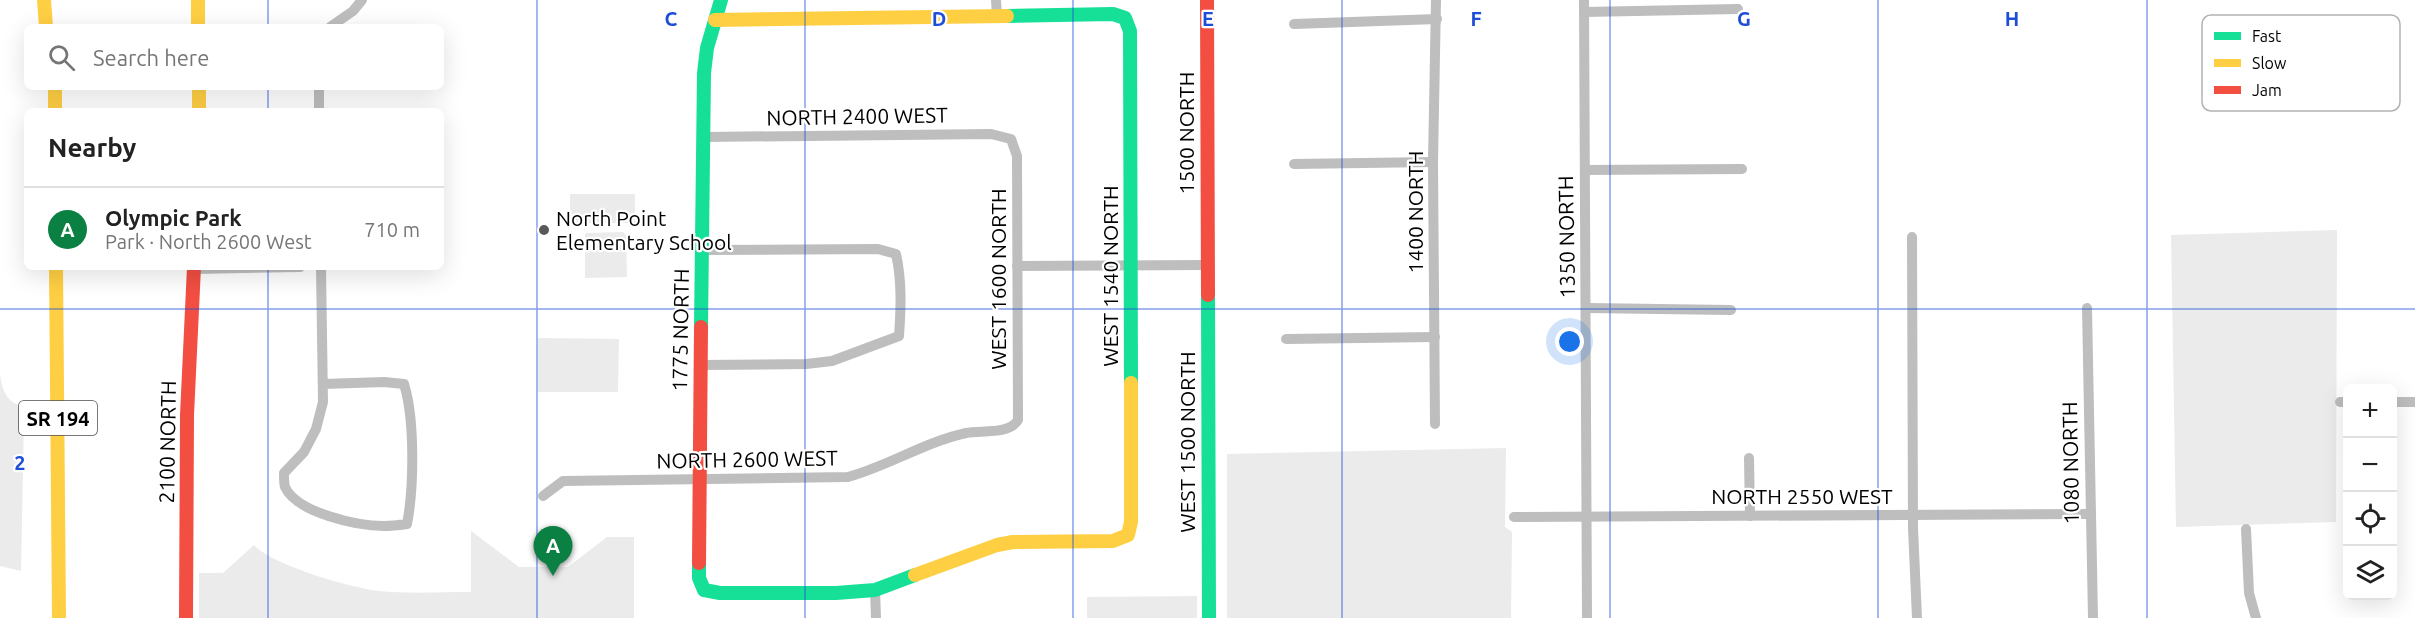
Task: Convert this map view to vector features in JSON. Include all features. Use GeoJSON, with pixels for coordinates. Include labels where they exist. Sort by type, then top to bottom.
{"type":"FeatureCollection","features":[{"type":"Feature","properties":{"kind":"main road"},"geometry":{"type":"LineString","coordinates":[[44,0],[46,24]]}},
{"type":"Feature","properties":{"kind":"main road"},"geometry":{"type":"LineString","coordinates":[[54,0],[54,24]]}},
{"type":"Feature","properties":{"kind":"main road"},"geometry":{"type":"LineString","coordinates":[[198,0],[198,24]]}},
{"type":"Feature","properties":{"kind":"main road","name":"1775 NORTH"},"geometry":{"type":"LineString","coordinates":[[721,0],[707,48],[704,73],[699,578],[704,590],[720,593],[836,593],[875,590]]}},
{"type":"Feature","properties":{"kind":"main road","name":"1500 NORTH"},"geometry":{"type":"LineString","coordinates":[[1207,0],[1207,265]]}},
{"type":"Feature","properties":{"kind":"main road","name":"WEST 1540 NORTH"},"geometry":{"type":"LineString","coordinates":[[875,590],[997,545],[1013,542],[1113,541],[1128,535],[1131,522],[1130,31],[1125,18],[1113,14],[996,16]]}},
{"type":"Feature","properties":{"kind":"main road"},"geometry":{"type":"LineString","coordinates":[[716,20],[996,16]]}},
{"type":"Feature","properties":{"kind":"main road"},"geometry":{"type":"LineString","coordinates":[[199,90],[199,108]]}},
{"type":"Feature","properties":{"kind":"main road","name":"WEST 1500 NORTH"},"geometry":{"type":"LineString","coordinates":[[1207,265],[1209,618]]}},
{"type":"Feature","properties":{"kind":"main road","name":"SR 194"},"geometry":{"type":"LineString","coordinates":[[56,270],[59,618]]}},
{"type":"Feature","properties":{"kind":"main road","name":"2100 NORTH"},"geometry":{"type":"LineString","coordinates":[[186,616],[187,415],[194,270]]}},
{"type":"Feature","properties":{"kind":"street"},"geometry":{"type":"LineString","coordinates":[[334,24],[353,11],[362,0]]}},
{"type":"Feature","properties":{"kind":"street"},"geometry":{"type":"LineString","coordinates":[[996,0],[996,16]]}},
{"type":"Feature","properties":{"kind":"street","name":"1400 NORTH"},"geometry":{"type":"LineString","coordinates":[[1435,424],[1433,162],[1436,0]]}},
{"type":"Feature","properties":{"kind":"street","name":"1350 NORTH"},"geometry":{"type":"LineString","coordinates":[[1584,0],[1587,618]]}},
{"type":"Feature","properties":{"kind":"street"},"geometry":{"type":"LineString","coordinates":[[1584,12],[1738,9]]}},
{"type":"Feature","properties":{"kind":"street"},"geometry":{"type":"LineString","coordinates":[[1294,24],[1437,19]]}},
{"type":"Feature","properties":{"kind":"street"},"geometry":{"type":"LineString","coordinates":[[319,90],[320,108]]}},
{"type":"Feature","properties":{"kind":"street","name":"NORTH 2400 WEST"},"geometry":{"type":"LineString","coordinates":[[704,136],[991,134],[1011,139]]}},
{"type":"Feature","properties":{"kind":"street","name":"WEST 1600 NORTH"},"geometry":{"type":"LineString","coordinates":[[1011,139],[1017,156],[1018,420]]}},
{"type":"Feature","properties":{"kind":"street"},"geometry":{"type":"LineString","coordinates":[[1294,164],[1433,162]]}},
{"type":"Feature","properties":{"kind":"street"},"geometry":{"type":"LineString","coordinates":[[1585,170],[1742,169]]}},
{"type":"Feature","properties":{"kind":"street"},"geometry":{"type":"LineString","coordinates":[[1912,237],[1912,515],[1917,618]]}},
{"type":"Feature","properties":{"kind":"street"},"geometry":{"type":"LineString","coordinates":[[700,365],[806,364],[832,361],[899,336],[901,274],[896,254],[878,249],[702,250]]}},
{"type":"Feature","properties":{"kind":"street"},"geometry":{"type":"LineString","coordinates":[[1017,266],[1207,265]]}},
{"type":"Feature","properties":{"kind":"street"},"geometry":{"type":"LineString","coordinates":[[321,270],[323,402],[316,429],[304,452],[284,473],[285,486],[294,498],[317,512],[364,524],[384,526],[407,524],[411,503],[411,405],[405,384],[384,382],[323,384]]}},
{"type":"Feature","properties":{"kind":"street"},"geometry":{"type":"LineString","coordinates":[[1587,308],[1731,310]]}},
{"type":"Feature","properties":{"kind":"street","name":"1080 NORTH"},"geometry":{"type":"LineString","coordinates":[[2087,308],[2093,618]]}},
{"type":"Feature","properties":{"kind":"street"},"geometry":{"type":"LineString","coordinates":[[1286,339],[1435,338]]}},
{"type":"Feature","properties":{"kind":"street"},"geometry":{"type":"LineString","coordinates":[[2397,402],[2415,402]]}},
{"type":"Feature","properties":{"kind":"street","name":"NORTH 2600 WEST"},"geometry":{"type":"LineString","coordinates":[[543,496],[563,481],[848,477],[965,434],[1010,428],[1018,420]]}},
{"type":"Feature","properties":{"kind":"street"},"geometry":{"type":"LineString","coordinates":[[1749,458],[1750,516]]}},
{"type":"Feature","properties":{"kind":"street","name":"NORTH 2550 WEST"},"geometry":{"type":"LineString","coordinates":[[1514,517],[2090,514]]}},
{"type":"Feature","properties":{"kind":"street"},"geometry":{"type":"LineString","coordinates":[[2246,529],[2249,593],[2256,618]]}},
{"type":"Feature","properties":{"kind":"street"},"geometry":{"type":"LineString","coordinates":[[875,590],[876,618]]}},
{"type":"Feature","properties":{"kind":"shaded area"},"geometry":{"type":"Polygon","coordinates":[[[570,194],[635,194],[635,223],[570,223],[570,194]]]}},
{"type":"Feature","properties":{"kind":"shaded area"},"geometry":{"type":"Polygon","coordinates":[[[2337,230],[2336,522],[2176,527],[2171,235],[2337,230]]]}},
{"type":"Feature","properties":{"kind":"shaded area"},"geometry":{"type":"Polygon","coordinates":[[[623,232],[626,235],[627,277],[585,278],[585,233],[623,232]]]}},
{"type":"Feature","properties":{"kind":"shaded area"},"geometry":{"type":"Polygon","coordinates":[[[538,338],[619,339],[618,392],[538,392],[538,338]]]}},
{"type":"Feature","properties":{"kind":"shaded area"},"geometry":{"type":"Polygon","coordinates":[[[0,374],[6,394],[11,401],[20,406],[24,418],[21,571],[0,566],[0,374]]]}},
{"type":"Feature","properties":{"kind":"shaded area"},"geometry":{"type":"Polygon","coordinates":[[[1506,448],[1505,527],[1512,532],[1511,618],[1227,618],[1227,454],[1506,448]]]}},
{"type":"Feature","properties":{"kind":"shaded area"},"geometry":{"type":"Polygon","coordinates":[[[471,531],[519,567],[568,567],[607,537],[634,537],[634,618],[199,618],[199,573],[223,573],[254,545],[263,553],[294,568],[366,589],[402,592],[471,592],[471,531]]]}},
{"type":"Feature","properties":{"kind":"shaded area"},"geometry":{"type":"Polygon","coordinates":[[[1197,596],[1197,618],[1087,618],[1087,597],[1197,596]]]}},
{"type":"Feature","properties":{"kind":"traffic: fast"},"geometry":{"type":"LineString","coordinates":[[701,327],[704,73],[707,48],[721,0]]}},
{"type":"Feature","properties":{"kind":"traffic: fast"},"geometry":{"type":"LineString","coordinates":[[1007,16],[1113,14],[1125,18],[1130,31],[1131,383]]}},
{"type":"Feature","properties":{"kind":"traffic: fast"},"geometry":{"type":"LineString","coordinates":[[1208,295],[1209,618]]}},
{"type":"Feature","properties":{"kind":"traffic: fast"},"geometry":{"type":"LineString","coordinates":[[699,563],[699,578],[704,590],[720,593],[836,593],[875,590],[915,575]]}},
{"type":"Feature","properties":{"kind":"traffic: slow"},"geometry":{"type":"LineString","coordinates":[[44,0],[46,24]]}},
{"type":"Feature","properties":{"kind":"traffic: slow"},"geometry":{"type":"LineString","coordinates":[[198,0],[198,24]]}},
{"type":"Feature","properties":{"kind":"traffic: slow"},"geometry":{"type":"LineString","coordinates":[[715,20],[1007,16]]}},
{"type":"Feature","properties":{"kind":"traffic: slow"},"geometry":{"type":"LineString","coordinates":[[55,90],[55,108]]}},
{"type":"Feature","properties":{"kind":"traffic: slow"},"geometry":{"type":"LineString","coordinates":[[199,90],[199,108]]}},
{"type":"Feature","properties":{"kind":"traffic: slow"},"geometry":{"type":"LineString","coordinates":[[56,270],[59,618]]}},
{"type":"Feature","properties":{"kind":"traffic: slow"},"geometry":{"type":"LineString","coordinates":[[915,575],[997,545],[1013,542],[1113,541],[1128,535],[1131,522],[1131,383]]}},
{"type":"Feature","properties":{"kind":"traffic: jam"},"geometry":{"type":"LineString","coordinates":[[1207,0],[1208,295]]}},
{"type":"Feature","properties":{"kind":"traffic: jam"},"geometry":{"type":"LineString","coordinates":[[186,618],[187,415],[194,270]]}},
{"type":"Feature","properties":{"kind":"traffic: jam"},"geometry":{"type":"LineString","coordinates":[[699,563],[701,327]]}},
{"type":"Feature","properties":{"kind":"place","name":"North Point Elementary School"},"geometry":{"type":"Point","coordinates":[544,230]}},
{"type":"Feature","properties":{"kind":"place","name":"Olympic Park"},"geometry":{"type":"Point","coordinates":[553,576]}}]}
